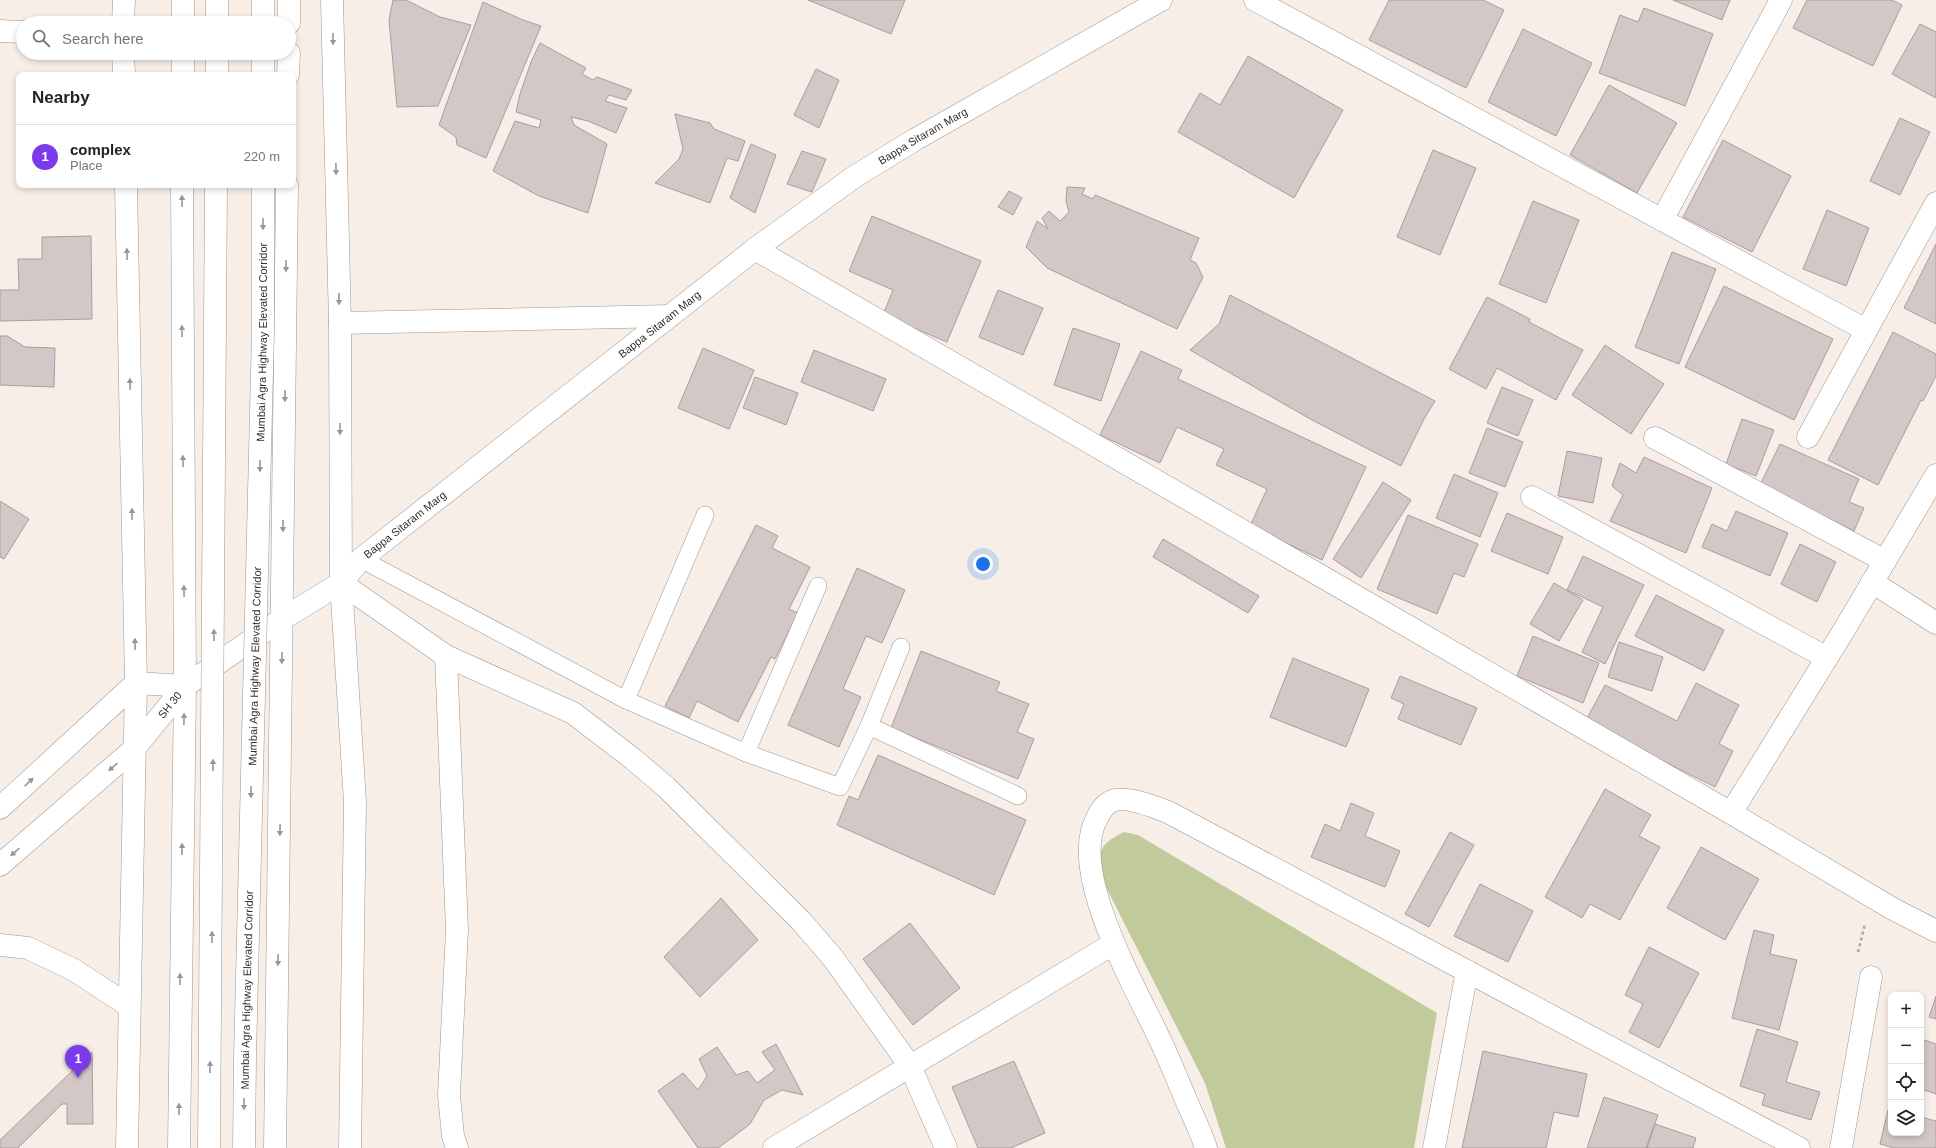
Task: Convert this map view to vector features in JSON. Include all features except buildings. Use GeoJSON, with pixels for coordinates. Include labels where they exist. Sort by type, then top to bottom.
{"type":"FeatureCollection","features":[{"type":"Feature","properties":{"kind":"main road"},"geometry":{"type":"LineString","coordinates":[[123,16],[124,0]]}},
{"type":"Feature","properties":{"kind":"main road"},"geometry":{"type":"LineString","coordinates":[[183,0],[183,16]]}},
{"type":"Feature","properties":{"kind":"main road"},"geometry":{"type":"LineString","coordinates":[[217,0],[217,16]]}},
{"type":"Feature","properties":{"kind":"main road"},"geometry":{"type":"LineString","coordinates":[[263,0],[263,16]]}},
{"type":"Feature","properties":{"kind":"main road"},"geometry":{"type":"LineString","coordinates":[[289,0],[289,16]]}},
{"type":"Feature","properties":{"kind":"main road"},"geometry":{"type":"LineString","coordinates":[[332,0],[340,323],[341,583],[355,802],[350,1148]]}},
{"type":"Feature","properties":{"kind":"main road","name":"Bappa Sitaram Marg"},"geometry":{"type":"LineString","coordinates":[[185,686],[282,619],[341,583],[361,559],[755,249],[854,177],[916,139],[1161,0]]}},
{"type":"Feature","properties":{"kind":"main road"},"geometry":{"type":"LineString","coordinates":[[1255,0],[1866,330]]}},
{"type":"Feature","properties":{"kind":"main road"},"geometry":{"type":"LineString","coordinates":[[1662,220],[1781,0]]}},
{"type":"Feature","properties":{"kind":"main road"},"geometry":{"type":"LineString","coordinates":[[0,31],[16,32]]}},
{"type":"Feature","properties":{"kind":"main road"},"geometry":{"type":"LineString","coordinates":[[123,60],[124,72]]}},
{"type":"Feature","properties":{"kind":"main road"},"geometry":{"type":"LineString","coordinates":[[183,60],[183,72]]}},
{"type":"Feature","properties":{"kind":"main road"},"geometry":{"type":"LineString","coordinates":[[217,60],[217,72]]}},
{"type":"Feature","properties":{"kind":"main road"},"geometry":{"type":"LineString","coordinates":[[263,60],[263,72]]}},
{"type":"Feature","properties":{"kind":"main road"},"geometry":{"type":"LineString","coordinates":[[288,72],[289,60]]}},
{"type":"Feature","properties":{"kind":"main road"},"geometry":{"type":"LineString","coordinates":[[126,188],[136,683],[128,1006],[127,1148]]}},
{"type":"Feature","properties":{"kind":"main road"},"geometry":{"type":"LineString","coordinates":[[179,1148],[185,686],[182,188]]}},
{"type":"Feature","properties":{"kind":"main road"},"geometry":{"type":"LineString","coordinates":[[209,1148],[216,188]]}},
{"type":"Feature","properties":{"kind":"main road","name":"Mumbai Agra Highway Elevated Corridor"},"geometry":{"type":"LineString","coordinates":[[244,1148],[263,332],[263,188]]}},
{"type":"Feature","properties":{"kind":"main road"},"geometry":{"type":"LineString","coordinates":[[276,1148],[287,188]]}},
{"type":"Feature","properties":{"kind":"main road"},"geometry":{"type":"LineString","coordinates":[[1808,437],[1936,203]]}},
{"type":"Feature","properties":{"kind":"main road"},"geometry":{"type":"LineString","coordinates":[[755,249],[1872,896],[1936,931]]}},
{"type":"Feature","properties":{"kind":"main road"},"geometry":{"type":"LineString","coordinates":[[340,323],[670,316]]}},
{"type":"Feature","properties":{"kind":"main road"},"geometry":{"type":"LineString","coordinates":[[1655,438],[1885,561]]}},
{"type":"Feature","properties":{"kind":"main road"},"geometry":{"type":"LineString","coordinates":[[1731,813],[1827,658],[1936,475]]}},
{"type":"Feature","properties":{"kind":"main road"},"geometry":{"type":"LineString","coordinates":[[1532,497],[1827,658]]}},
{"type":"Feature","properties":{"kind":"main road"},"geometry":{"type":"LineString","coordinates":[[1872,582],[1936,623]]}},
{"type":"Feature","properties":{"kind":"main road"},"geometry":{"type":"LineString","coordinates":[[341,583],[446,656],[573,713],[633,759],[666,787],[801,921],[833,958],[910,1066],[946,1148]]}},
{"type":"Feature","properties":{"kind":"main road"},"geometry":{"type":"LineString","coordinates":[[446,656],[456,930],[449,1095],[457,1148]]}},
{"type":"Feature","properties":{"kind":"main road"},"geometry":{"type":"LineString","coordinates":[[0,808],[136,683]]}},
{"type":"Feature","properties":{"kind":"main road","name":"SH 30"},"geometry":{"type":"LineString","coordinates":[[136,683],[185,686]]}},
{"type":"Feature","properties":{"kind":"main road","name":"SH 30"},"geometry":{"type":"LineString","coordinates":[[0,865],[134,749],[185,686]]}},
{"type":"Feature","properties":{"kind":"main road"},"geometry":{"type":"LineString","coordinates":[[1206,1148],[1161,1042],[1113,944],[1091,875],[1088,856],[1089,838],[1102,809],[1111,801],[1127,800],[1145,803],[1168,812],[1799,1148]]}},
{"type":"Feature","properties":{"kind":"main road"},"geometry":{"type":"LineString","coordinates":[[774,1148],[1113,944]]}},
{"type":"Feature","properties":{"kind":"main road"},"geometry":{"type":"LineString","coordinates":[[0,945],[28,948],[74,970],[128,1006]]}},
{"type":"Feature","properties":{"kind":"main road"},"geometry":{"type":"LineString","coordinates":[[1434,1148],[1466,971]]}},
{"type":"Feature","properties":{"kind":"main road"},"geometry":{"type":"LineString","coordinates":[[1841,1148],[1870,977]]}},
{"type":"Feature","properties":{"kind":"lane"},"geometry":{"type":"LineString","coordinates":[[626,700],[705,515]]}},
{"type":"Feature","properties":{"kind":"lane"},"geometry":{"type":"LineString","coordinates":[[361,559],[626,700],[746,753],[840,787],[869,726],[901,647]]}},
{"type":"Feature","properties":{"kind":"lane"},"geometry":{"type":"LineString","coordinates":[[746,753],[818,586]]}},
{"type":"Feature","properties":{"kind":"lane"},"geometry":{"type":"LineString","coordinates":[[869,726],[1018,796]]}},
{"type":"Feature","properties":{"kind":"path"},"geometry":{"type":"LineString","coordinates":[[1870,977],[1860,967],[1858,951],[1872,896]]}},
{"type":"Feature","properties":{"kind":"green space"},"geometry":{"type":"Polygon","coordinates":[[[1124,832],[1138,835],[1437,1013],[1414,1148],[1226,1148],[1205,1083],[1100,875],[1100,859],[1103,848],[1110,840],[1124,832]]]}},
{"type":"Feature","properties":{"kind":"place","name":"complex"},"geometry":{"type":"Point","coordinates":[78,1078]}}]}
